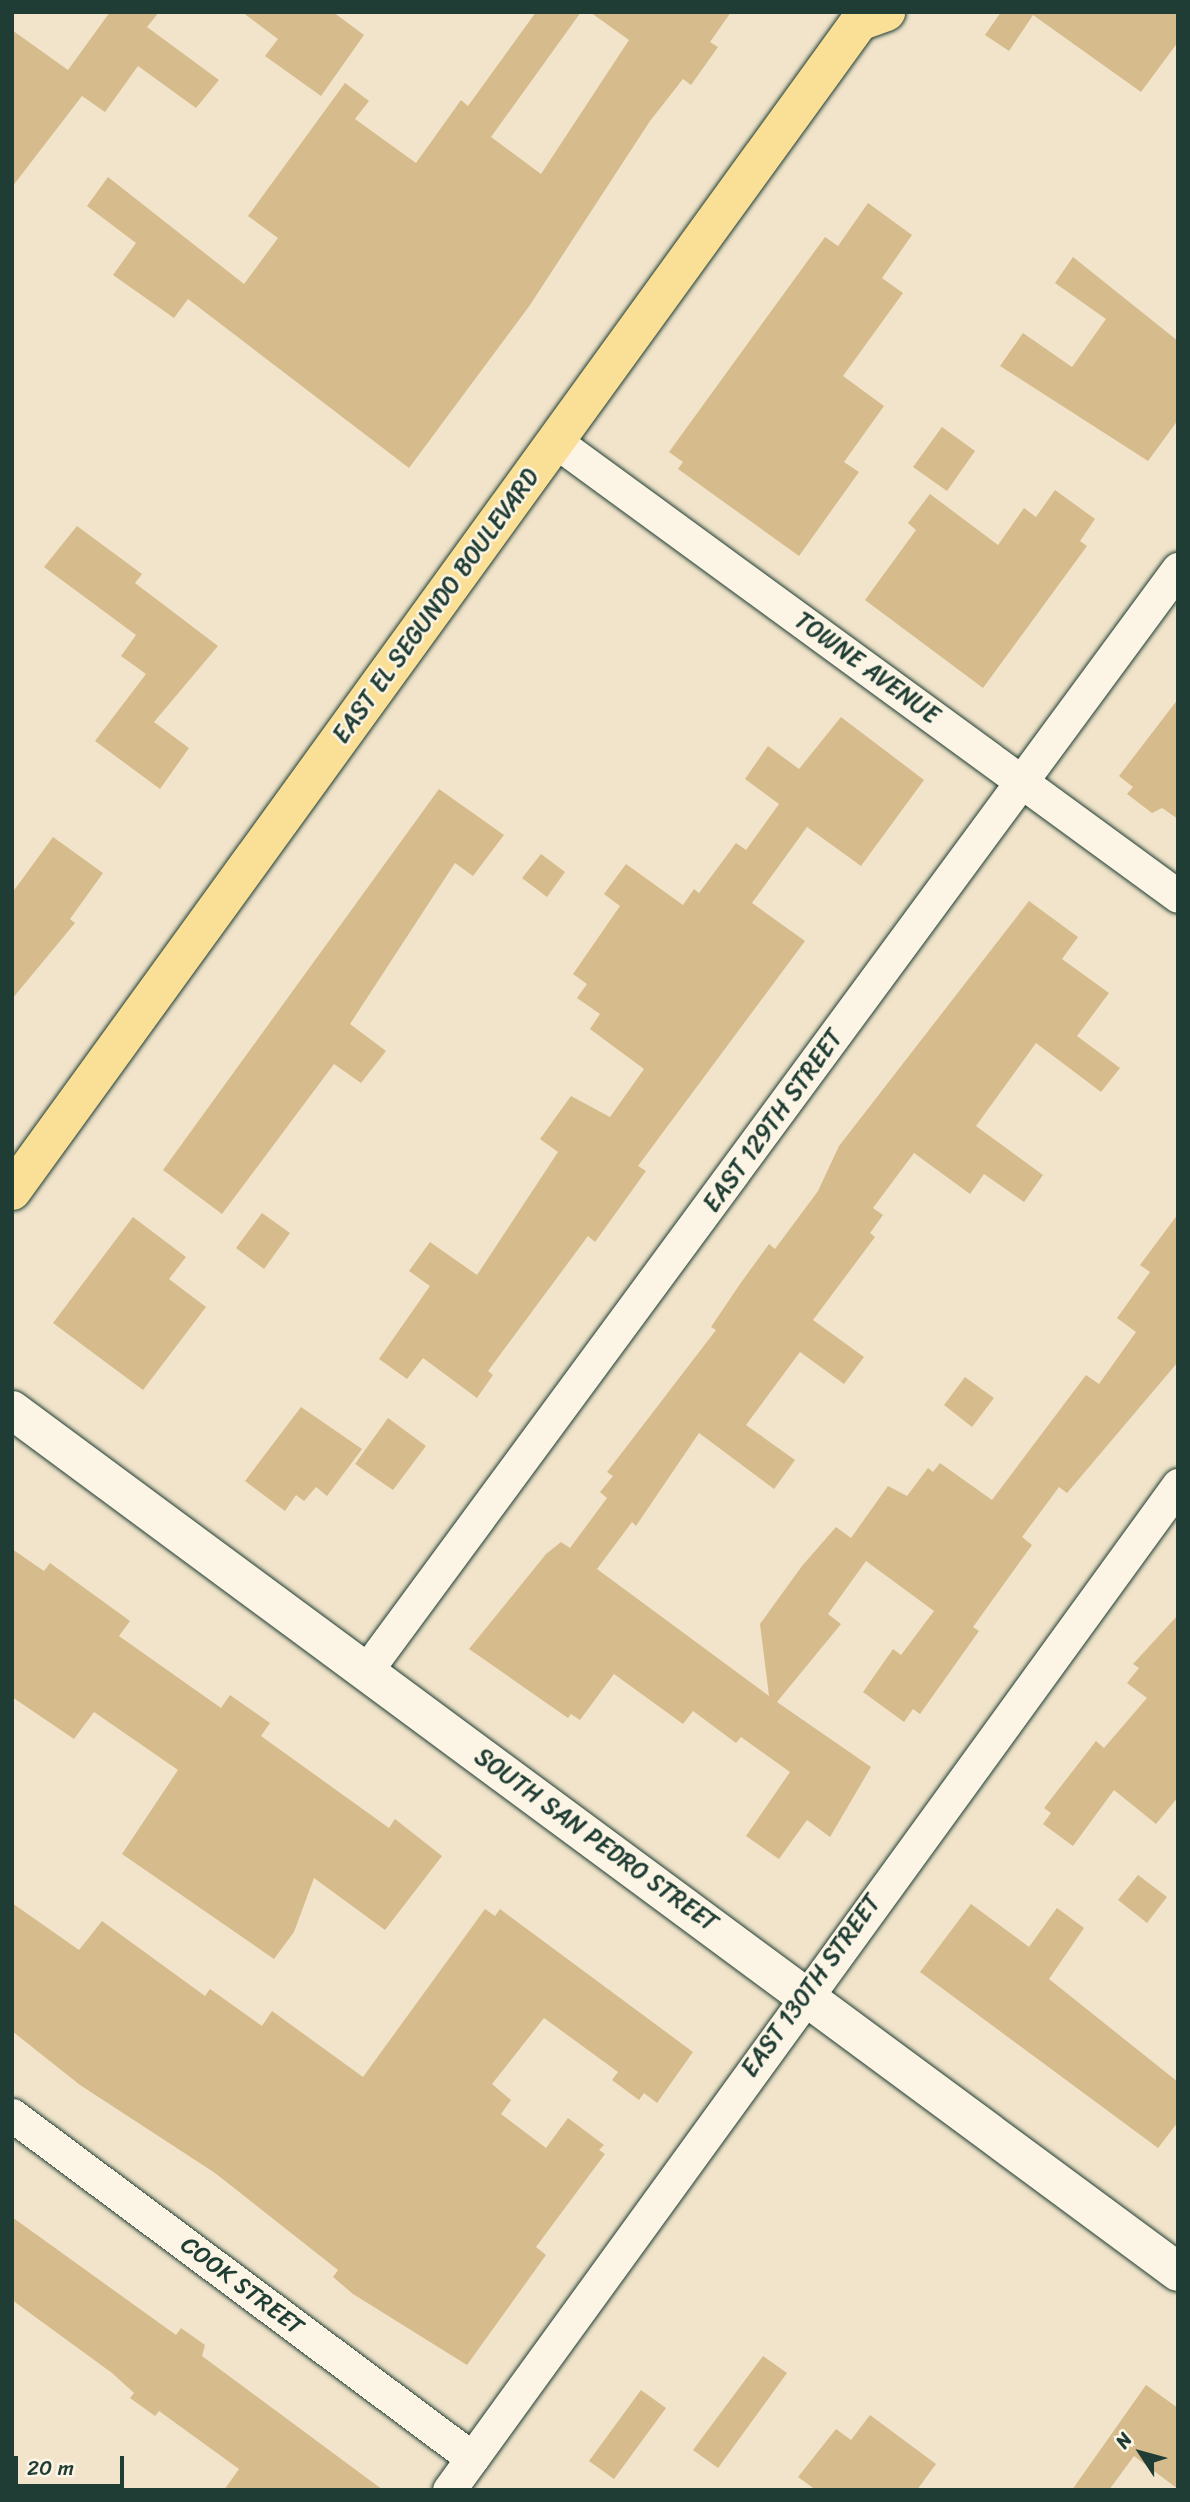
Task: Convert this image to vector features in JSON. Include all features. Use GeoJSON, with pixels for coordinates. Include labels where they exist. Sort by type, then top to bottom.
{"type":"FeatureCollection","features":[{"type":"Feature","properties":{"kind":"main road","name":"EAST EL SEGUNDO BOULEVARD"},"geometry":{"type":"LineString","coordinates":[[12,1191],[555,441],[868,15]]}},
{"type":"Feature","properties":{"kind":"street","name":"TOWNE AVENUE"},"geometry":{"type":"LineString","coordinates":[[555,441],[1178,896]]}},
{"type":"Feature","properties":{"kind":"street","name":"EAST 129TH STREET"},"geometry":{"type":"LineString","coordinates":[[366,1671],[1178,569]]}},
{"type":"Feature","properties":{"kind":"street","name":"SOUTH SAN PEDRO STREET"},"geometry":{"type":"LineString","coordinates":[[12,1410],[1178,2272]]}},
{"type":"Feature","properties":{"kind":"street","name":"EAST 130TH STREET"},"geometry":{"type":"LineString","coordinates":[[449,2490],[804,1995],[1178,1485]]}},
{"type":"Feature","properties":{"kind":"street","name":"COOK STREET"},"geometry":{"type":"LineString","coordinates":[[12,2115],[472,2458]]}},
{"type":"Feature","properties":{"kind":"building"},"geometry":{"type":"Polygon","coordinates":[[[110,12],[159,12],[147,27],[219,80],[196,108],[138,66],[105,112],[82,96],[12,187],[12,30],[68,70],[110,12]]]}},
{"type":"Feature","properties":{"kind":"building"},"geometry":{"type":"Polygon","coordinates":[[[242,12],[333,12],[364,35],[321,96],[265,56],[278,39],[242,12]]]}},
{"type":"Feature","properties":{"kind":"building"},"geometry":{"type":"Polygon","coordinates":[[[536,12],[581,12],[491,137],[541,174],[629,40],[590,12],[731,12],[710,42],[718,47],[691,85],[683,79],[650,121],[530,305],[409,468],[188,299],[174,318],[113,275],[136,243],[87,206],[108,177],[244,284],[278,238],[248,216],[345,83],[369,101],[355,119],[416,163],[461,100],[468,106],[536,12]]]}},
{"type":"Feature","properties":{"kind":"building"},"geometry":{"type":"Polygon","coordinates":[[[1001,12],[1178,12],[1178,42],[1141,92],[1033,15],[1009,51],[985,35],[1001,12]]]}},
{"type":"Feature","properties":{"kind":"building"},"geometry":{"type":"Polygon","coordinates":[[[868,203],[912,235],[882,278],[903,293],[843,376],[884,406],[844,462],[859,472],[799,556],[678,469],[683,462],[669,452],[825,237],[838,246],[868,203]]]}},
{"type":"Feature","properties":{"kind":"building"},"geometry":{"type":"Polygon","coordinates":[[[1073,257],[1178,341],[1178,420],[1148,461],[1000,366],[1023,333],[1072,367],[1106,319],[1055,283],[1073,257]]]}},
{"type":"Feature","properties":{"kind":"building"},"geometry":{"type":"Polygon","coordinates":[[[942,427],[975,451],[947,491],[913,467],[942,427]]]}},
{"type":"Feature","properties":{"kind":"building"},"geometry":{"type":"Polygon","coordinates":[[[1055,490],[1095,519],[1080,541],[1087,546],[983,688],[865,600],[916,530],[908,523],[930,494],[998,545],[1024,508],[1036,517],[1055,490]]]}},
{"type":"Feature","properties":{"kind":"building"},"geometry":{"type":"Polygon","coordinates":[[[77,526],[142,574],[135,583],[218,646],[154,722],[189,748],[160,789],[95,741],[146,674],[121,656],[136,635],[44,567],[77,526]]]}},
{"type":"Feature","properties":{"kind":"building"},"geometry":{"type":"Polygon","coordinates":[[[1178,699],[1178,819],[1162,808],[1152,813],[1127,794],[1133,787],[1119,776],[1178,699]]]}},
{"type":"Feature","properties":{"kind":"building"},"geometry":{"type":"Polygon","coordinates":[[[841,717],[924,780],[861,866],[807,827],[752,903],[805,941],[638,1166],[646,1171],[595,1242],[588,1236],[488,1371],[493,1375],[477,1398],[423,1358],[407,1379],[379,1359],[430,1286],[409,1271],[430,1242],[477,1275],[558,1152],[540,1139],[571,1096],[610,1117],[644,1069],[590,1029],[600,1014],[577,998],[587,984],[573,974],[620,906],[604,894],[626,864],[683,905],[694,889],[699,893],[736,843],[746,850],[779,804],[745,779],[768,746],[799,769],[841,717]]]}},
{"type":"Feature","properties":{"kind":"building"},"geometry":{"type":"Polygon","coordinates":[[[439,789],[504,835],[473,876],[455,863],[350,1024],[386,1051],[361,1083],[334,1064],[222,1214],[163,1170],[439,789]]]}},
{"type":"Feature","properties":{"kind":"building"},"geometry":{"type":"Polygon","coordinates":[[[53,837],[103,873],[70,919],[75,923],[12,999],[12,893],[53,837]]]}},
{"type":"Feature","properties":{"kind":"building"},"geometry":{"type":"Polygon","coordinates":[[[541,854],[565,872],[547,897],[522,878],[541,854]]]}},
{"type":"Feature","properties":{"kind":"building"},"geometry":{"type":"Polygon","coordinates":[[[1029,901],[1078,937],[1062,959],[1109,993],[1077,1036],[1120,1068],[1101,1092],[1036,1043],[976,1126],[1043,1175],[1024,1202],[984,1174],[970,1194],[914,1153],[873,1208],[883,1215],[870,1233],[875,1237],[813,1320],[864,1357],[844,1384],[800,1352],[746,1425],[795,1460],[774,1489],[699,1433],[636,1526],[632,1522],[597,1569],[769,1696],[760,1624],[802,1566],[836,1527],[851,1538],[888,1486],[907,1496],[928,1468],[933,1472],[940,1463],[992,1500],[1086,1375],[1099,1384],[1136,1332],[1117,1318],[1150,1272],[1140,1265],[1178,1214],[1178,1362],[1067,1493],[1059,1487],[1022,1537],[1032,1545],[973,1627],[979,1631],[920,1714],[913,1709],[904,1722],[863,1692],[893,1649],[901,1655],[934,1611],[866,1561],[828,1614],[841,1624],[777,1702],[871,1767],[830,1837],[807,1820],[779,1859],[746,1836],[790,1772],[741,1737],[736,1743],[693,1711],[683,1724],[614,1674],[580,1720],[571,1714],[568,1718],[469,1649],[546,1554],[561,1542],[570,1548],[607,1498],[600,1492],[613,1476],[607,1472],[716,1330],[711,1327],[740,1284],[769,1244],[775,1249],[818,1191],[839,1146],[1029,901]]]}},
{"type":"Feature","properties":{"kind":"building"},"geometry":{"type":"Polygon","coordinates":[[[262,1213],[290,1233],[264,1269],[236,1248],[262,1213]]]}},
{"type":"Feature","properties":{"kind":"building"},"geometry":{"type":"Polygon","coordinates":[[[133,1217],[186,1257],[169,1279],[206,1307],[143,1390],[53,1323],[133,1217]]]}},
{"type":"Feature","properties":{"kind":"building"},"geometry":{"type":"Polygon","coordinates":[[[965,1377],[994,1398],[972,1427],[944,1405],[965,1377]]]}},
{"type":"Feature","properties":{"kind":"building"},"geometry":{"type":"Polygon","coordinates":[[[301,1407],[362,1449],[327,1496],[316,1487],[304,1501],[296,1495],[285,1511],[245,1481],[301,1407]]]}},
{"type":"Feature","properties":{"kind":"building"},"geometry":{"type":"Polygon","coordinates":[[[388,1418],[426,1446],[393,1490],[355,1464],[388,1418]]]}},
{"type":"Feature","properties":{"kind":"building"},"geometry":{"type":"Polygon","coordinates":[[[12,1549],[44,1571],[50,1563],[130,1621],[119,1636],[221,1708],[230,1695],[270,1723],[261,1736],[389,1828],[395,1819],[442,1856],[385,1930],[314,1878],[294,1932],[274,1959],[122,1854],[178,1770],[94,1712],[74,1739],[12,1697],[12,1549]]]}},
{"type":"Feature","properties":{"kind":"building"},"geometry":{"type":"Polygon","coordinates":[[[1178,1615],[1178,1797],[1156,1824],[1114,1790],[1073,1846],[1043,1824],[1051,1813],[1044,1808],[1096,1741],[1104,1748],[1147,1698],[1127,1683],[1139,1668],[1133,1664],[1178,1615]]]}},
{"type":"Feature","properties":{"kind":"building"},"geometry":{"type":"Polygon","coordinates":[[[1138,1875],[1167,1897],[1147,1923],[1118,1900],[1138,1875]]]}},
{"type":"Feature","properties":{"kind":"building"},"geometry":{"type":"Polygon","coordinates":[[[12,1903],[79,1950],[102,1921],[205,1996],[210,1989],[262,2026],[272,2011],[363,2077],[485,1909],[495,1916],[500,1909],[693,2052],[657,2103],[644,2093],[639,2100],[612,2080],[618,2072],[544,2018],[492,2084],[511,2100],[501,2114],[546,2148],[568,2118],[604,2145],[599,2150],[605,2154],[536,2247],[546,2255],[467,2365],[353,2294],[333,2277],[338,2270],[215,2173],[80,2085],[12,2031],[12,1903]]]}},
{"type":"Feature","properties":{"kind":"building"},"geometry":{"type":"Polygon","coordinates":[[[971,1904],[1029,1947],[1057,1908],[1084,1928],[1049,1979],[1178,2082],[1178,2122],[1158,2148],[920,1972],[971,1904]]]}},
{"type":"Feature","properties":{"kind":"building"},"geometry":{"type":"Polygon","coordinates":[[[12,2217],[176,2335],[181,2328],[205,2345],[202,2356],[383,2490],[224,2490],[239,2469],[159,2411],[155,2416],[130,2398],[134,2393],[112,2373],[12,2300],[12,2217]]]}},
{"type":"Feature","properties":{"kind":"building"},"geometry":{"type":"Polygon","coordinates":[[[763,2356],[787,2373],[718,2468],[693,2450],[763,2356]]]}},
{"type":"Feature","properties":{"kind":"building"},"geometry":{"type":"Polygon","coordinates":[[[1146,2385],[1178,2408],[1178,2489],[1134,2456],[1109,2490],[1072,2490],[1146,2385]]]}},
{"type":"Feature","properties":{"kind":"building"},"geometry":{"type":"Polygon","coordinates":[[[641,2390],[666,2408],[614,2479],[589,2461],[641,2390]]]}},
{"type":"Feature","properties":{"kind":"building"},"geometry":{"type":"Polygon","coordinates":[[[870,2415],[936,2464],[917,2490],[816,2490],[798,2477],[836,2429],[851,2440],[870,2415]]]}}]}
